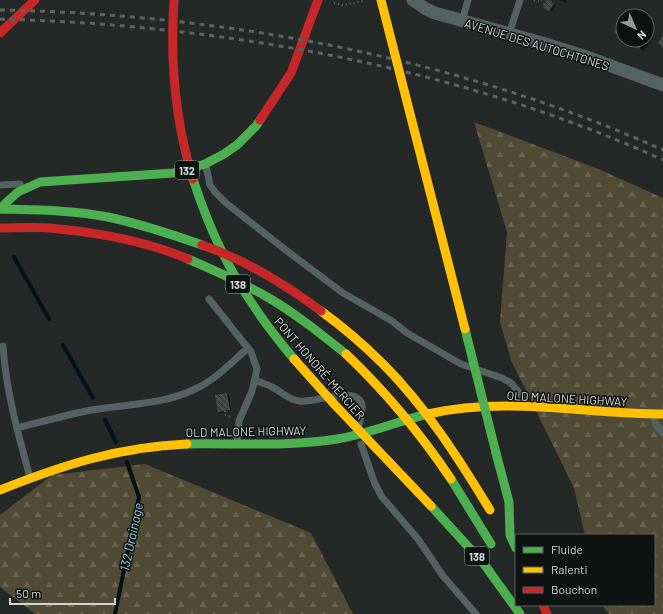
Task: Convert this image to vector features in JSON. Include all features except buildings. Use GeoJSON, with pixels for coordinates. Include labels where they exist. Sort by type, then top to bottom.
{"type":"FeatureCollection","features":[{"type":"Feature","properties":{"kind":"main road"},"geometry":{"type":"LineString","coordinates":[[0,33],[35,0]]}},
{"type":"Feature","properties":{"kind":"main road","name":"PONT HONORÉ-MERCIER"},"geometry":{"type":"LineString","coordinates":[[174,0],[172,49],[176,100],[184,145],[205,213],[218,245],[238,284],[259,315],[295,360],[473,552],[496,579],[518,612]]}},
{"type":"Feature","properties":{"kind":"main road","name":"132"},"geometry":{"type":"LineString","coordinates":[[0,209],[15,194],[26,187],[40,182],[173,173],[205,164],[224,154],[237,145],[256,126],[290,73],[318,0]]}},
{"type":"Feature","properties":{"kind":"main road"},"geometry":{"type":"LineString","coordinates":[[381,0],[509,502],[510,535]]}},
{"type":"Feature","properties":{"kind":"main road"},"geometry":{"type":"LineString","coordinates":[[0,209],[46,210],[80,213],[117,219],[152,228],[212,248],[263,273],[309,301],[340,324],[385,366],[407,391],[428,418],[510,535],[515,546]]}},
{"type":"Feature","properties":{"kind":"main road"},"geometry":{"type":"LineString","coordinates":[[0,228],[27,227],[69,230],[147,245],[232,277],[298,316],[346,354],[401,412],[445,472],[489,541],[494,552]]}},
{"type":"Feature","properties":{"kind":"main road","name":"OLD MALONE HIGHWAY"},"geometry":{"type":"LineString","coordinates":[[0,490],[86,458],[131,448],[183,444],[277,444],[322,441],[357,434],[440,411],[491,406],[526,406],[639,414],[663,414]]}},
{"type":"Feature","properties":{"kind":"main road"},"geometry":{"type":"LineString","coordinates":[[503,573],[515,604]]}},
{"type":"Feature","properties":{"kind":"street","name":"AVENUE DES AUTOCHTONES"},"geometry":{"type":"LineString","coordinates":[[417,1],[435,13],[584,56],[663,85]]}},
{"type":"Feature","properties":{"kind":"lane"},"geometry":{"type":"LineString","coordinates":[[462,21],[468,0]]}},
{"type":"Feature","properties":{"kind":"lane"},"geometry":{"type":"LineString","coordinates":[[509,34],[520,0]]}},
{"type":"Feature","properties":{"kind":"lane"},"geometry":{"type":"LineString","coordinates":[[205,164],[210,185],[215,192],[226,203],[287,251],[343,293],[392,321],[408,333],[461,364],[502,378],[511,383],[522,396],[526,406]]}},
{"type":"Feature","properties":{"kind":"lane"},"geometry":{"type":"LineString","coordinates":[[0,185],[40,182]]}},
{"type":"Feature","properties":{"kind":"lane"},"geometry":{"type":"LineString","coordinates":[[209,299],[248,348],[257,369],[252,391],[238,421],[237,444]]}},
{"type":"Feature","properties":{"kind":"lane"},"geometry":{"type":"LineString","coordinates":[[3,346],[4,367],[8,390],[30,478]]}},
{"type":"Feature","properties":{"kind":"lane"},"geometry":{"type":"LineString","coordinates":[[17,428],[90,410],[158,402],[182,395],[197,388],[212,378],[248,348]]}},
{"type":"Feature","properties":{"kind":"lane"},"geometry":{"type":"LineString","coordinates":[[255,380],[272,387],[290,399],[298,401],[306,402],[344,394],[353,395],[358,398],[362,404],[362,412],[357,434],[375,484],[382,497],[418,538],[443,576],[476,614]]}},
{"type":"Feature","properties":{"kind":"lane"},"geometry":{"type":"LineString","coordinates":[[652,414],[656,425],[663,433]]}},
{"type":"Feature","properties":{"kind":"path"},"geometry":{"type":"LineString","coordinates":[[534,0],[540,2],[541,0]]}},
{"type":"Feature","properties":{"kind":"path"},"geometry":{"type":"LineString","coordinates":[[332,2],[343,5],[370,1]]}},
{"type":"Feature","properties":{"kind":"green space"},"geometry":{"type":"Polygon","coordinates":[[[474,122],[596,168],[663,198],[663,614],[609,614],[603,606],[655,606],[655,534],[585,534],[574,488],[511,360],[500,322],[507,232],[474,122]]]}},
{"type":"Feature","properties":{"kind":"green space"},"geometry":{"type":"Polygon","coordinates":[[[145,464],[311,533],[353,614],[35,614],[0,587],[0,515],[52,475],[145,464]]]}},
{"type":"Feature","properties":{"kind":"waterway","name":"132 Drainage"},"geometry":{"type":"LineString","coordinates":[[14,257],[49,319]]}},
{"type":"Feature","properties":{"kind":"waterway","name":"132 Drainage"},"geometry":{"type":"LineString","coordinates":[[63,345],[93,398]]}},
{"type":"Feature","properties":{"kind":"waterway","name":"132 Drainage"},"geometry":{"type":"LineString","coordinates":[[105,420],[116,442]]}},
{"type":"Feature","properties":{"kind":"waterway","name":"132 Drainage"},"geometry":{"type":"LineString","coordinates":[[115,614],[139,497],[127,462]]}},
{"type":"Feature","properties":{"kind":"railway"},"geometry":{"type":"LineString","coordinates":[[0,10],[84,13],[169,21],[254,32],[339,47],[422,66],[504,90],[585,118],[663,150]]}},
{"type":"Feature","properties":{"kind":"railway"},"geometry":{"type":"LineString","coordinates":[[0,19],[84,23],[169,30],[254,42],[339,57],[422,76],[505,100],[585,127],[663,160]]}},
{"type":"Feature","properties":{"kind":"traffic: fast"},"geometry":{"type":"LineString","coordinates":[[0,209],[18,192],[40,182],[173,173],[205,164],[237,145],[260,120]]}},
{"type":"Feature","properties":{"kind":"traffic: fast"},"geometry":{"type":"LineString","coordinates":[[193,179],[222,253],[234,275],[261,317],[294,359]]}},
{"type":"Feature","properties":{"kind":"traffic: fast"},"geometry":{"type":"LineString","coordinates":[[0,209],[68,212],[108,217],[202,245]]}},
{"type":"Feature","properties":{"kind":"traffic: fast"},"geometry":{"type":"LineString","coordinates":[[188,259],[229,277],[279,304],[299,317],[346,354]]}},
{"type":"Feature","properties":{"kind":"traffic: fast"},"geometry":{"type":"LineString","coordinates":[[465,329],[496,453]]}},
{"type":"Feature","properties":{"kind":"traffic: fast"},"geometry":{"type":"LineString","coordinates":[[187,444],[281,444],[337,439],[360,434],[428,414]]}},
{"type":"Feature","properties":{"kind":"traffic: fast"},"geometry":{"type":"LineString","coordinates":[[496,453],[509,502],[510,535],[515,546]]}},
{"type":"Feature","properties":{"kind":"traffic: fast"},"geometry":{"type":"LineString","coordinates":[[451,479],[491,544]]}},
{"type":"Feature","properties":{"kind":"traffic: fast"},"geometry":{"type":"LineString","coordinates":[[431,506],[484,564],[520,614]]}},
{"type":"Feature","properties":{"kind":"traffic: slow"},"geometry":{"type":"LineString","coordinates":[[381,0],[465,329]]}},
{"type":"Feature","properties":{"kind":"traffic: slow"},"geometry":{"type":"LineString","coordinates":[[321,311],[383,364],[414,398],[454,453],[490,510]]}},
{"type":"Feature","properties":{"kind":"traffic: slow"},"geometry":{"type":"LineString","coordinates":[[346,354],[375,383],[402,414],[427,445],[451,479]]}},
{"type":"Feature","properties":{"kind":"traffic: slow"},"geometry":{"type":"LineString","coordinates":[[294,359],[335,405],[431,506]]}},
{"type":"Feature","properties":{"kind":"traffic: slow"},"geometry":{"type":"LineString","coordinates":[[428,414],[487,406],[546,407],[663,414]]}},
{"type":"Feature","properties":{"kind":"traffic: slow"},"geometry":{"type":"LineString","coordinates":[[0,490],[69,465],[114,453],[187,444]]}},
{"type":"Feature","properties":{"kind":"traffic: jam"},"geometry":{"type":"LineString","coordinates":[[0,33],[35,0]]}},
{"type":"Feature","properties":{"kind":"traffic: jam"},"geometry":{"type":"LineString","coordinates":[[174,0],[173,46],[175,91],[182,135],[193,179]]}},
{"type":"Feature","properties":{"kind":"traffic: jam"},"geometry":{"type":"LineString","coordinates":[[260,120],[291,73],[318,0]]}},
{"type":"Feature","properties":{"kind":"traffic: jam"},"geometry":{"type":"LineString","coordinates":[[0,228],[49,228],[84,232],[138,242],[188,259]]}},
{"type":"Feature","properties":{"kind":"traffic: jam"},"geometry":{"type":"LineString","coordinates":[[202,245],[248,265],[321,311]]}},
{"type":"Feature","properties":{"kind":"traffic: jam"},"geometry":{"type":"LineString","coordinates":[[543,606],[547,614]]}}]}
